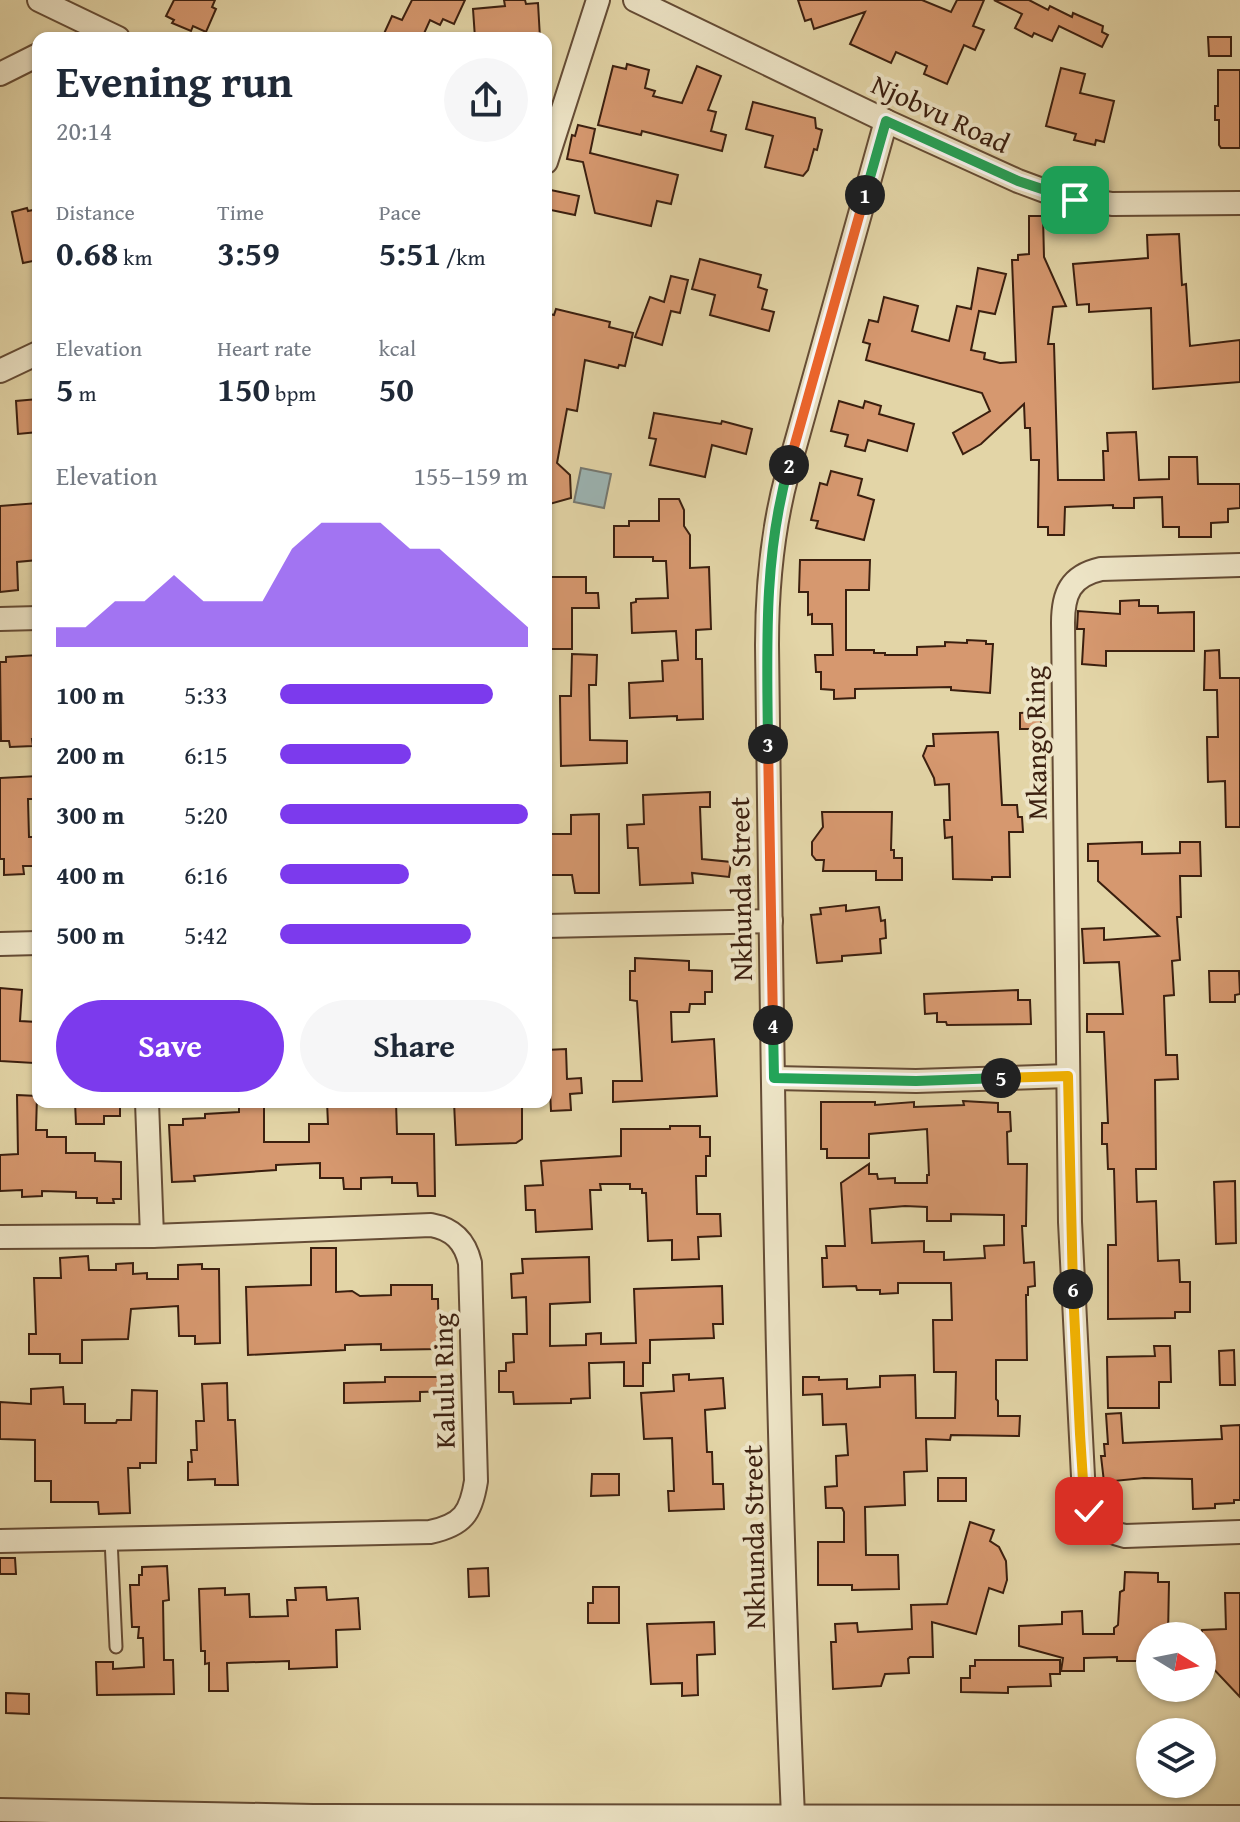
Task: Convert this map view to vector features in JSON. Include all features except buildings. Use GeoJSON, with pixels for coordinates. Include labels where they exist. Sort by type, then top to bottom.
{"type":"FeatureCollection","features":[{"type":"Feature","properties":{"kind":"street"},"geometry":{"type":"LineString","coordinates":[[39,0],[106,32]]}},
{"type":"Feature","properties":{"kind":"street"},"geometry":{"type":"LineString","coordinates":[[552,143],[598,0]]}},
{"type":"Feature","properties":{"kind":"street","name":"Njobvu Road"},"geometry":{"type":"LineString","coordinates":[[635,0],[1018,181],[1075,200],[1112,204],[1240,203]]}},
{"type":"Feature","properties":{"kind":"street"},"geometry":{"type":"LineString","coordinates":[[86,32],[96,27]]}},
{"type":"Feature","properties":{"kind":"street"},"geometry":{"type":"LineString","coordinates":[[0,74],[32,58]]}},
{"type":"Feature","properties":{"kind":"street","name":"Nkhunda Street"},"geometry":{"type":"LineString","coordinates":[[793,1816],[784,1605],[768,585],[774,530],[787,475],[886,121]]}},
{"type":"Feature","properties":{"kind":"street"},"geometry":{"type":"LineString","coordinates":[[0,371],[32,356]]}},
{"type":"Feature","properties":{"kind":"street","name":"Mkango Ring"},"geometry":{"type":"LineString","coordinates":[[1240,565],[1101,569],[1076,579],[1066,595],[1063,623],[1070,1222],[1084,1496],[1089,1511],[1102,1527],[1125,1536],[1240,1532]]}},
{"type":"Feature","properties":{"kind":"street"},"geometry":{"type":"LineString","coordinates":[[0,619],[32,618]]}},
{"type":"Feature","properties":{"kind":"street"},"geometry":{"type":"LineString","coordinates":[[552,926],[771,921]]}},
{"type":"Feature","properties":{"kind":"street"},"geometry":{"type":"LineString","coordinates":[[0,944],[32,943]]}},
{"type":"Feature","properties":{"kind":"street"},"geometry":{"type":"LineString","coordinates":[[774,1078],[916,1081],[1068,1076]]}},
{"type":"Feature","properties":{"kind":"street"},"geometry":{"type":"LineString","coordinates":[[147,1108],[152,1236]]}},
{"type":"Feature","properties":{"kind":"street","name":"Kalulu Ring"},"geometry":{"type":"LineString","coordinates":[[0,1237],[152,1236],[431,1225],[453,1232],[467,1251],[470,1263],[476,1481],[464,1517],[456,1524],[430,1532],[0,1541]]}},
{"type":"Feature","properties":{"kind":"street"},"geometry":{"type":"LineString","coordinates":[[0,1810],[313,1819],[1240,1817]]}},
{"type":"Feature","properties":{"kind":"lane"},"geometry":{"type":"LineString","coordinates":[[111,1539],[116,1647]]}},
{"type":"Feature","properties":{"kind":"water"},"geometry":{"type":"Polygon","coordinates":[[[581,468],[611,474],[604,508],[574,502],[581,468]]]}},
{"type":"Feature","properties":{"kind":"route"},"geometry":{"type":"LineString","coordinates":[[1075,200],[1018,181],[886,121],[780,501],[770,560],[767,645],[774,1078],[916,1081],[1068,1076],[1070,1222],[1080,1434],[1084,1496],[1089,1511]]}}]}
